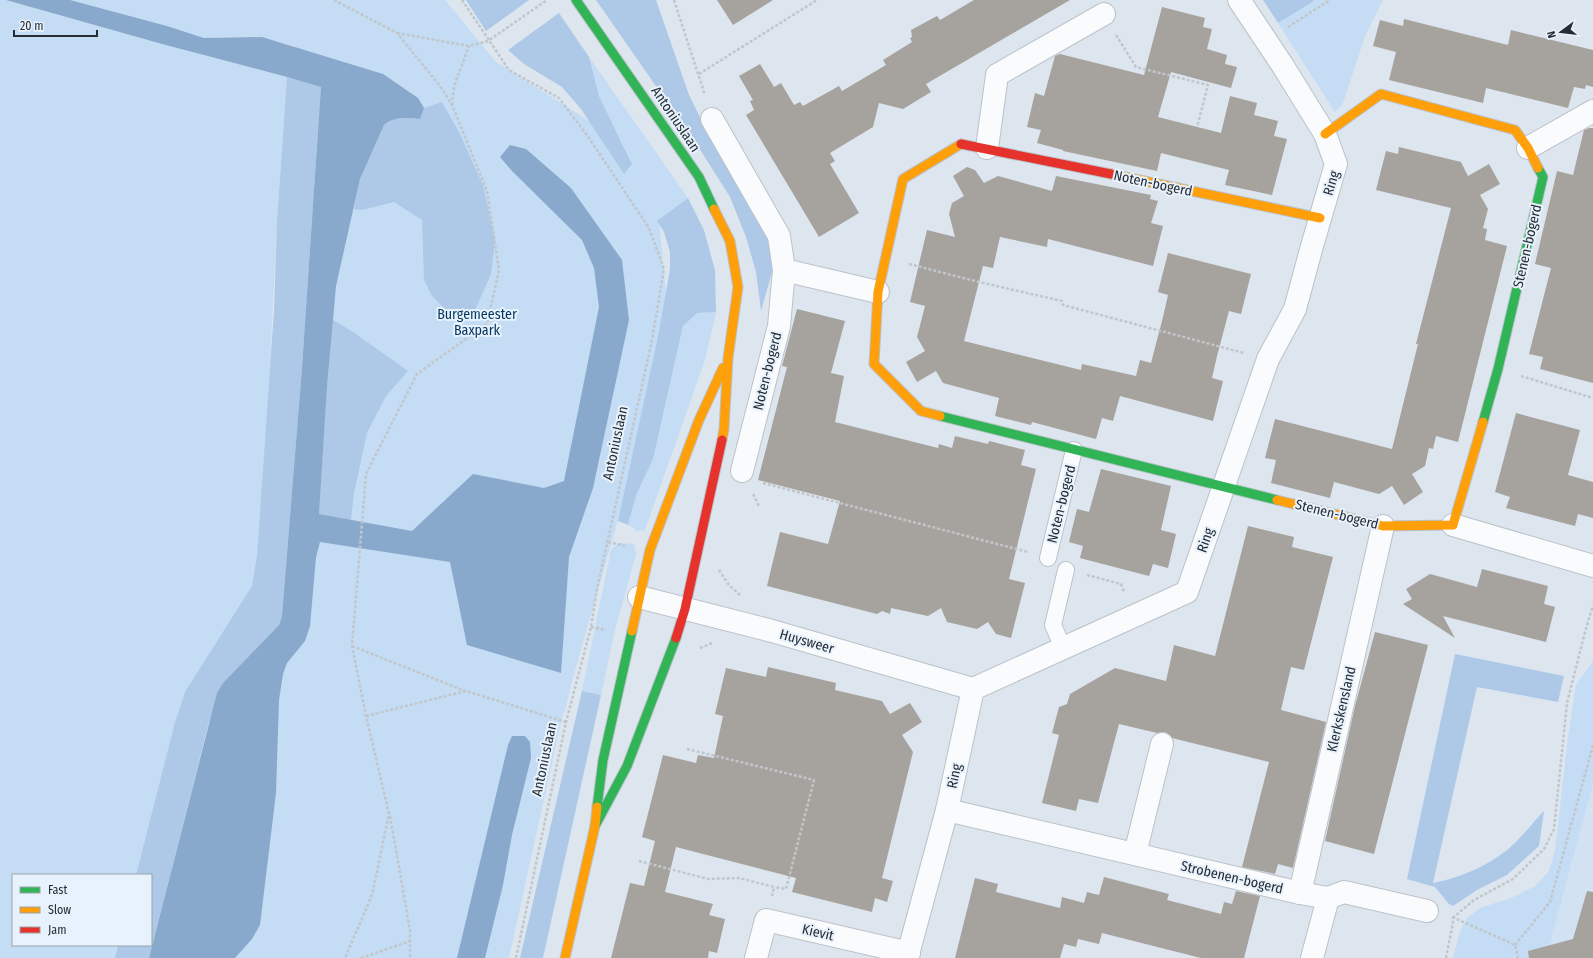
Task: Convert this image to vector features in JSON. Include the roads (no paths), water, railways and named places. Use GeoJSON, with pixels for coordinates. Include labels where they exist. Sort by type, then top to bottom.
{"type":"FeatureCollection","features":[{"type":"Feature","properties":{"kind":"street","name":"Antoniuslaan"},"geometry":{"type":"LineString","coordinates":[[576,0],[699,177],[730,241],[738,287],[728,358],[724,429],[684,609],[674,646],[627,766],[595,826]]}},
{"type":"Feature","properties":{"kind":"street","name":"Ring"},"geometry":{"type":"LineString","coordinates":[[908,955],[947,810],[973,690],[1187,592],[1268,359],[1295,309],[1336,164],[1324,134],[1239,0]]}},
{"type":"Feature","properties":{"kind":"street"},"geometry":{"type":"LineString","coordinates":[[987,148],[997,75],[1104,14]]}},
{"type":"Feature","properties":{"kind":"street","name":"Stenen-bogerd"},"geometry":{"type":"LineString","coordinates":[[1324,134],[1381,94],[1515,130],[1528,148],[1543,177],[1498,369],[1453,525]]}},
{"type":"Feature","properties":{"kind":"street"},"geometry":{"type":"LineString","coordinates":[[1528,148],[1593,110]]}},
{"type":"Feature","properties":{"kind":"street","name":"Noten-bogerd"},"geometry":{"type":"LineString","coordinates":[[712,119],[779,236],[784,270],[779,326],[742,471]]}},
{"type":"Feature","properties":{"kind":"street","name":"Noten-bogerd"},"geometry":{"type":"LineString","coordinates":[[1223,486],[921,411],[874,364],[878,292],[903,179],[962,143],[1320,218]]}},
{"type":"Feature","properties":{"kind":"street"},"geometry":{"type":"LineString","coordinates":[[784,270],[878,292]]}},
{"type":"Feature","properties":{"kind":"street","name":"Antoniuslaan"},"geometry":{"type":"LineString","coordinates":[[565,958],[595,826],[603,760],[650,550],[699,420],[728,358]]}},
{"type":"Feature","properties":{"kind":"street","name":"Stenen-bogerd"},"geometry":{"type":"LineString","coordinates":[[1223,486],[1383,526],[1453,525],[1593,566]]}},
{"type":"Feature","properties":{"kind":"street","name":"Klerkskensland"},"geometry":{"type":"LineString","coordinates":[[1300,893],[1361,617],[1383,526]]}},
{"type":"Feature","properties":{"kind":"street","name":"Huysweer"},"geometry":{"type":"LineString","coordinates":[[639,597],[772,630],[973,690]]}},
{"type":"Feature","properties":{"kind":"street"},"geometry":{"type":"LineString","coordinates":[[1135,854],[1162,744]]}},
{"type":"Feature","properties":{"kind":"street","name":"Strobenen-bogerd"},"geometry":{"type":"LineString","coordinates":[[947,810],[1300,893],[1328,898],[1344,892],[1427,911]]}},
{"type":"Feature","properties":{"kind":"street"},"geometry":{"type":"LineString","coordinates":[[1312,958],[1328,898]]}},
{"type":"Feature","properties":{"kind":"street","name":"Kievit"},"geometry":{"type":"LineString","coordinates":[[756,958],[766,920],[908,955]]}},
{"type":"Feature","properties":{"kind":"lane","name":"Noten-bogerd"},"geometry":{"type":"LineString","coordinates":[[1048,558],[1074,450]]}},
{"type":"Feature","properties":{"kind":"lane"},"geometry":{"type":"LineString","coordinates":[[1063,648],[1053,625],[1066,570]]}},
{"type":"Feature","properties":{"kind":"park label","name":"Burgemeester Baxpark"},"geometry":{"type":"Point","coordinates":[477,322]}}]}
